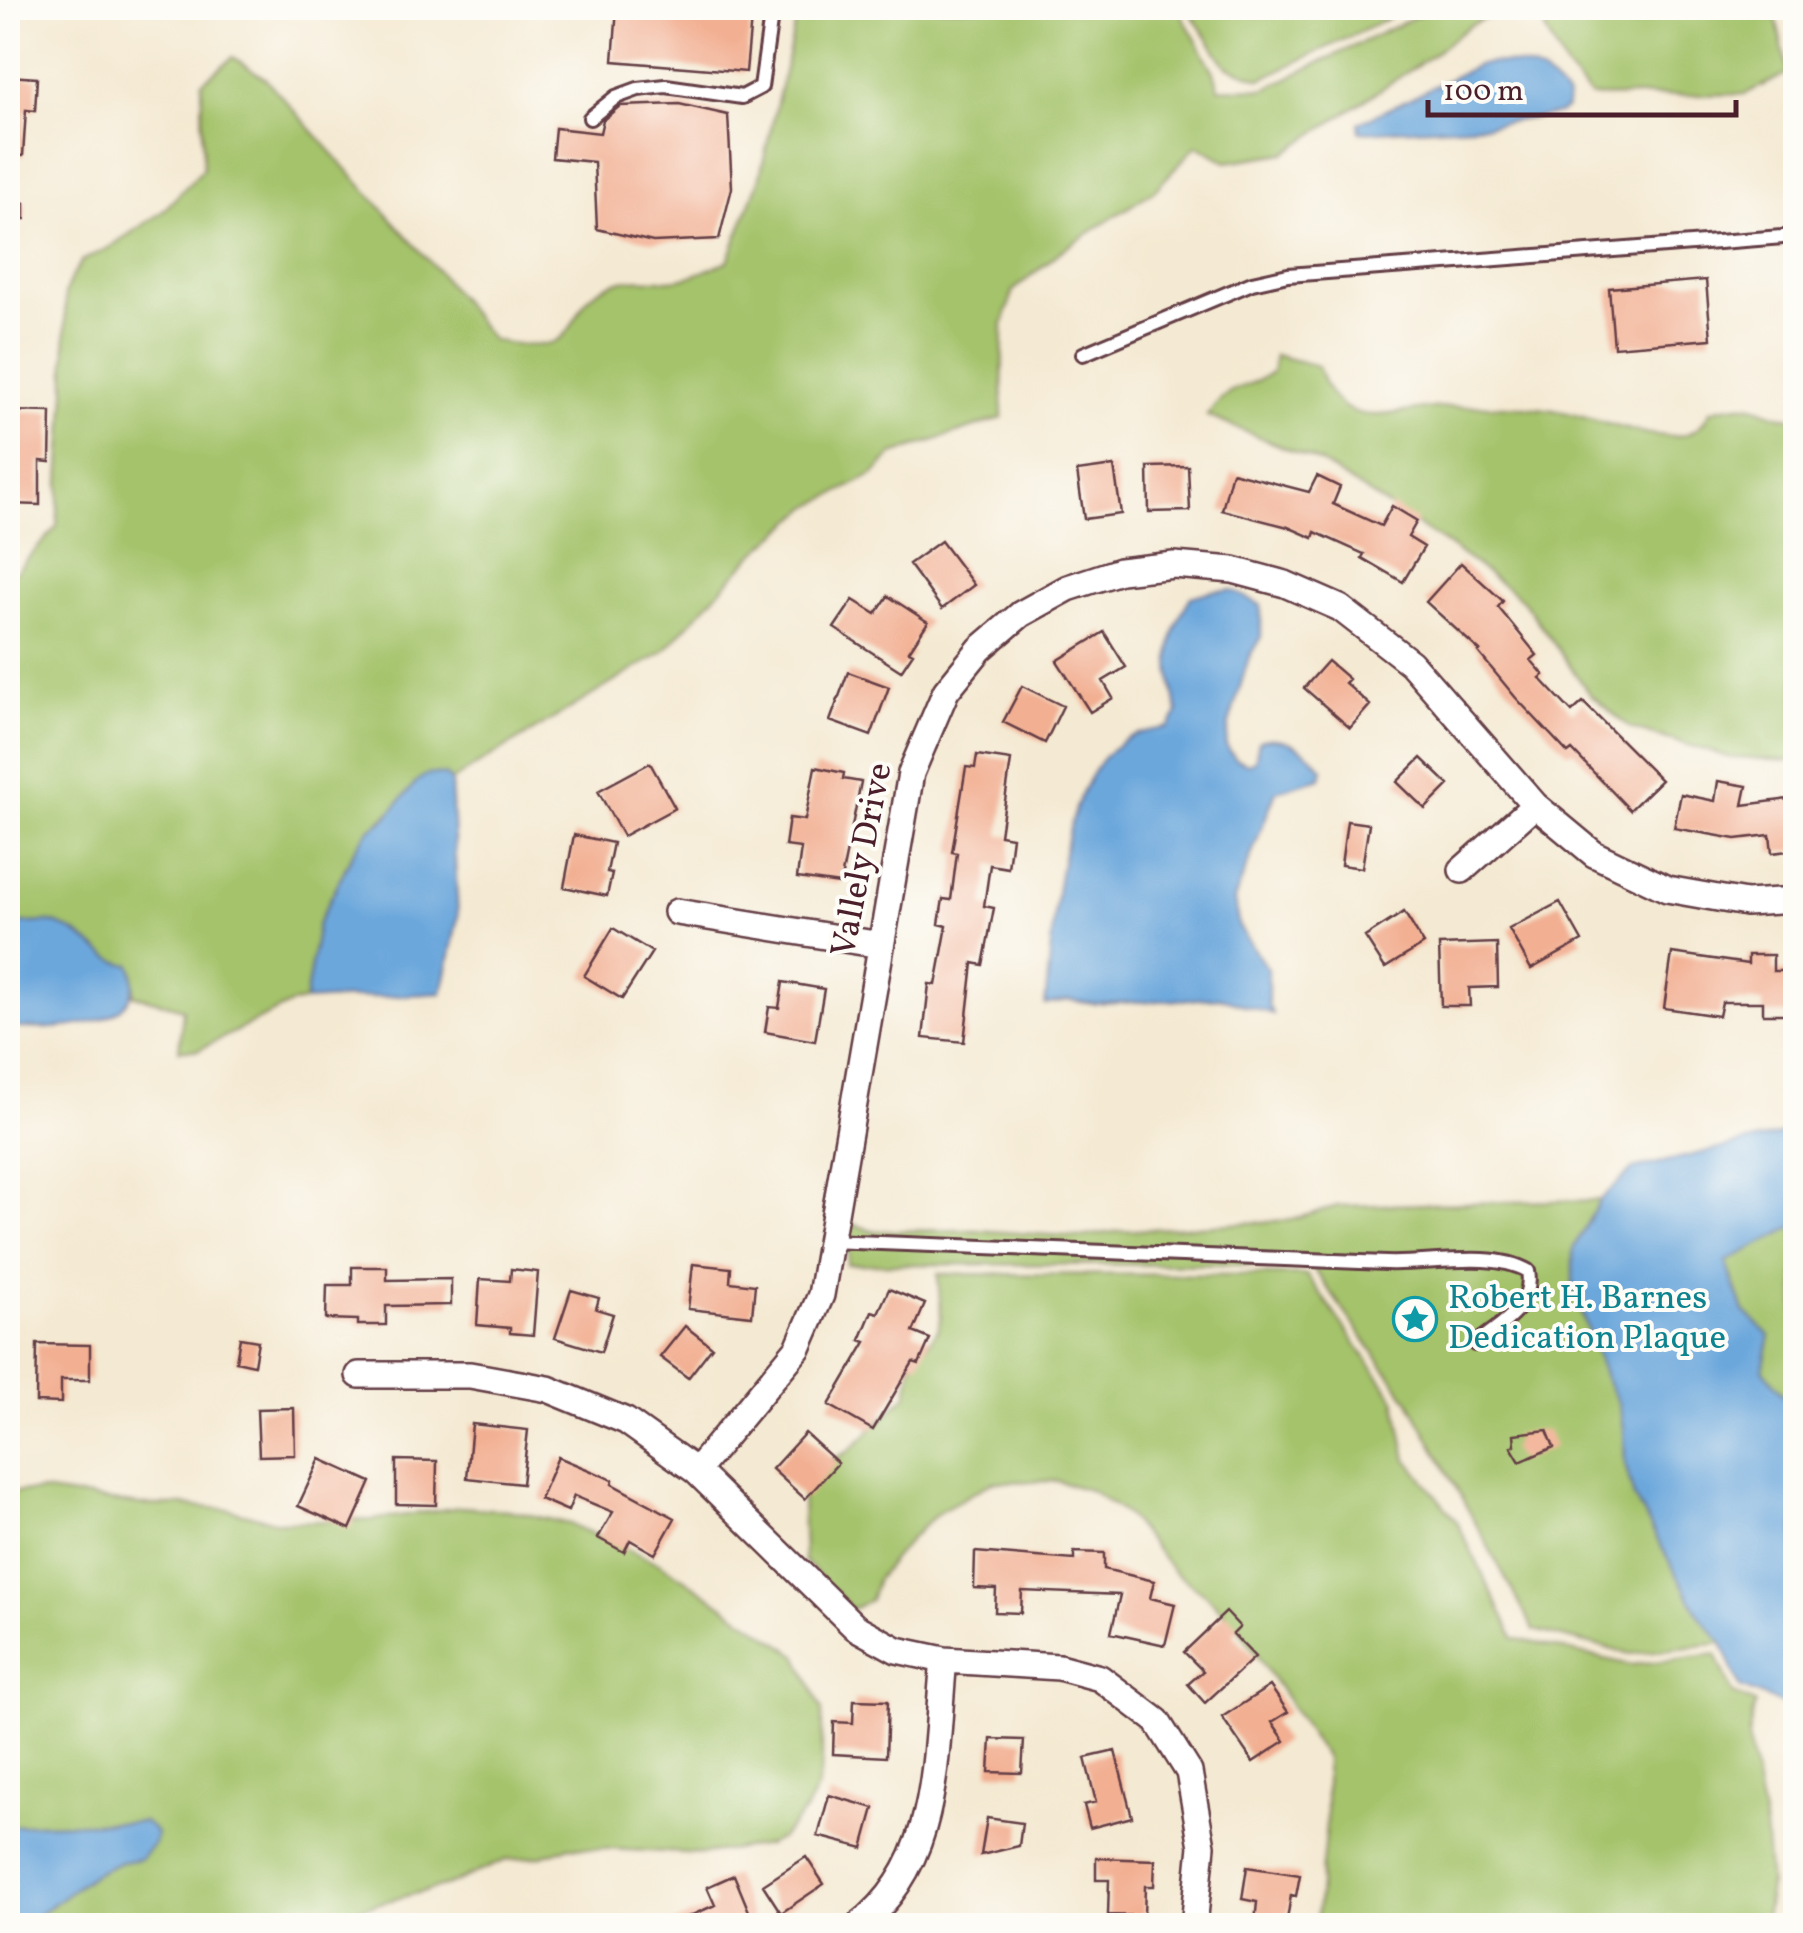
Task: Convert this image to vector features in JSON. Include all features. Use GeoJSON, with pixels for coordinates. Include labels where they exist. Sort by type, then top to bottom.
{"type":"FeatureCollection","features":[{"type":"Feature","properties":{"kind":"street","name":"Vallely Drive"},"geometry":{"type":"LineString","coordinates":[[696,1471],[798,1348],[820,1295],[910,774],[946,691],[980,649],[1021,614],[1068,588],[1120,571],[1174,565],[1232,570],[1286,584],[1340,608],[1410,662],[1535,805],[1594,854],[1667,889],[1746,903],[1796,900]]}},
{"type":"Feature","properties":{"kind":"street"},"geometry":{"type":"LineString","coordinates":[[1462,870],[1535,805]]}},
{"type":"Feature","properties":{"kind":"street"},"geometry":{"type":"LineString","coordinates":[[677,912],[881,945]]}},
{"type":"Feature","properties":{"kind":"street"},"geometry":{"type":"LineString","coordinates":[[359,1375],[470,1375],[548,1389],[626,1422],[696,1471],[855,1627],[897,1650],[944,1660],[1059,1666],[1100,1678],[1157,1721],[1189,1772],[1202,1846],[1194,1926]]}},
{"type":"Feature","properties":{"kind":"street"},"geometry":{"type":"LineString","coordinates":[[858,1926],[878,1910],[908,1871],[927,1825],[944,1660]]}},
{"type":"Feature","properties":{"kind":"lane"},"geometry":{"type":"LineString","coordinates":[[590,118],[616,98],[638,89],[666,86],[742,98],[761,87],[772,8]]}},
{"type":"Feature","properties":{"kind":"lane"},"geometry":{"type":"LineString","coordinates":[[1083,354],[1252,283],[1288,275],[1796,236]]}},
{"type":"Feature","properties":{"kind":"lane"},"geometry":{"type":"LineString","coordinates":[[830,1241],[1391,1263],[1491,1261],[1509,1262],[1528,1272],[1523,1303],[1475,1344]]}},
{"type":"Feature","properties":{"kind":"green space"},"geometry":{"type":"Polygon","coordinates":[[[799,8],[1178,8],[1219,88],[1265,89],[1433,8],[1507,8],[1469,26],[1285,153],[1227,162],[1197,145],[1155,190],[1061,251],[1013,291],[1003,325],[1002,418],[893,454],[873,475],[809,507],[752,556],[663,652],[451,781],[445,775],[399,805],[369,830],[355,849],[318,924],[305,1001],[293,1003],[198,1050],[179,1050],[183,1009],[134,995],[133,974],[50,922],[8,924],[8,580],[57,527],[66,391],[65,293],[72,276],[82,261],[162,212],[203,169],[202,82],[233,57],[265,78],[438,271],[492,340],[547,344],[561,338],[595,292],[613,283],[684,278],[728,261],[759,180],[799,8]]]}},
{"type":"Feature","properties":{"kind":"green space"},"geometry":{"type":"Polygon","coordinates":[[[1187,8],[1410,8],[1261,79],[1226,66],[1187,8]]]}},
{"type":"Feature","properties":{"kind":"green space"},"geometry":{"type":"Polygon","coordinates":[[[1534,8],[1774,8],[1788,73],[1745,94],[1591,97],[1566,69],[1534,8]]]}},
{"type":"Feature","properties":{"kind":"green space"},"geometry":{"type":"Polygon","coordinates":[[[1275,355],[1318,366],[1337,401],[1368,415],[1504,406],[1562,412],[1640,432],[1676,436],[1697,429],[1710,411],[1738,405],[1795,419],[1795,761],[1732,758],[1630,728],[1590,694],[1521,598],[1451,547],[1320,462],[1207,416],[1230,392],[1272,372],[1275,355]]]}},
{"type":"Feature","properties":{"kind":"green space"},"geometry":{"type":"Polygon","coordinates":[[[1600,1200],[1573,1249],[1573,1286],[1618,1402],[1624,1427],[1625,1463],[1634,1497],[1700,1616],[1722,1643],[1630,1654],[1534,1630],[1408,1400],[1311,1265],[847,1264],[852,1224],[874,1231],[975,1230],[1079,1237],[1291,1220],[1337,1206],[1600,1200]]]}},
{"type":"Feature","properties":{"kind":"green space"},"geometry":{"type":"Polygon","coordinates":[[[1795,1226],[1795,1403],[1788,1401],[1763,1369],[1770,1336],[1744,1311],[1726,1261],[1795,1226]]]}},
{"type":"Feature","properties":{"kind":"green space"},"geometry":{"type":"Polygon","coordinates":[[[938,1274],[1307,1275],[1395,1399],[1407,1459],[1457,1522],[1514,1638],[1631,1665],[1716,1654],[1733,1694],[1755,1703],[1748,1737],[1765,1827],[1770,1887],[1764,1925],[1316,1925],[1326,1825],[1326,1758],[1239,1628],[1207,1596],[1174,1572],[1128,1516],[1092,1491],[1057,1481],[993,1482],[940,1511],[909,1540],[877,1579],[870,1600],[852,1609],[804,1561],[802,1495],[833,1459],[848,1452],[907,1395],[912,1365],[938,1330],[938,1274]]]}},
{"type":"Feature","properties":{"kind":"green space"},"geometry":{"type":"Polygon","coordinates":[[[40,1491],[140,1505],[232,1510],[278,1522],[372,1520],[460,1507],[509,1510],[570,1524],[659,1563],[797,1655],[822,1710],[822,1765],[817,1789],[805,1811],[781,1838],[766,1845],[704,1854],[569,1847],[542,1856],[506,1860],[448,1885],[307,1925],[8,1926],[42,1913],[94,1874],[140,1858],[154,1844],[144,1822],[8,1827],[8,1492],[40,1491]]]}},
{"type":"Feature","properties":{"kind":"water"},"geometry":{"type":"Polygon","coordinates":[[[1478,65],[1525,66],[1543,75],[1567,97],[1566,108],[1559,114],[1489,125],[1360,132],[1359,123],[1478,65]]]}},
{"type":"Feature","properties":{"kind":"water"},"geometry":{"type":"Polygon","coordinates":[[[1231,590],[1261,605],[1261,637],[1249,657],[1226,746],[1236,759],[1248,764],[1255,761],[1259,741],[1286,741],[1303,750],[1323,769],[1321,778],[1276,791],[1234,900],[1239,927],[1268,970],[1268,1005],[1273,1014],[1221,998],[1093,1004],[1069,1000],[1045,1005],[1062,864],[1082,793],[1098,765],[1119,744],[1137,734],[1169,727],[1178,713],[1170,654],[1182,612],[1191,597],[1231,590]]]}},
{"type":"Feature","properties":{"kind":"water"},"geometry":{"type":"Polygon","coordinates":[[[428,774],[445,775],[451,781],[458,917],[442,993],[305,1001],[318,924],[355,849],[369,830],[385,819],[418,780],[428,774]]]}},
{"type":"Feature","properties":{"kind":"water"},"geometry":{"type":"Polygon","coordinates":[[[50,922],[131,965],[133,986],[126,1003],[93,1022],[47,1028],[8,1027],[8,924],[50,922]]]}},
{"type":"Feature","properties":{"kind":"water"},"geometry":{"type":"Polygon","coordinates":[[[1795,1131],[1795,1226],[1726,1262],[1744,1311],[1770,1336],[1763,1369],[1788,1401],[1795,1403],[1795,1709],[1740,1687],[1722,1643],[1700,1616],[1634,1497],[1625,1463],[1624,1427],[1618,1402],[1605,1378],[1573,1286],[1573,1249],[1600,1200],[1633,1169],[1795,1131]]]}},
{"type":"Feature","properties":{"kind":"water"},"geometry":{"type":"Polygon","coordinates":[[[144,1822],[156,1833],[154,1844],[140,1859],[121,1862],[94,1874],[30,1921],[8,1924],[8,1827],[144,1822]]]}},
{"type":"Feature","properties":{"kind":"building"},"geometry":{"type":"Polygon","coordinates":[[[617,8],[752,8],[746,72],[613,61],[617,8]]]}},
{"type":"Feature","properties":{"kind":"building"},"geometry":{"type":"Polygon","coordinates":[[[8,76],[37,78],[35,111],[26,110],[23,156],[8,155],[8,76]]]}},
{"type":"Feature","properties":{"kind":"building"},"geometry":{"type":"Polygon","coordinates":[[[679,104],[728,115],[732,188],[719,239],[653,242],[597,229],[594,162],[552,158],[555,128],[600,133],[603,120],[620,106],[679,104]]]}},
{"type":"Feature","properties":{"kind":"building"},"geometry":{"type":"Polygon","coordinates":[[[8,203],[25,203],[25,219],[8,219],[8,203]]]}},
{"type":"Feature","properties":{"kind":"building"},"geometry":{"type":"Polygon","coordinates":[[[1706,280],[1711,339],[1614,347],[1609,288],[1706,280]]]}},
{"type":"Feature","properties":{"kind":"building"},"geometry":{"type":"Polygon","coordinates":[[[8,411],[51,412],[50,462],[40,461],[40,505],[8,504],[8,411]]]}},
{"type":"Feature","properties":{"kind":"building"},"geometry":{"type":"Polygon","coordinates":[[[1114,466],[1121,514],[1084,519],[1077,471],[1114,466]]]}},
{"type":"Feature","properties":{"kind":"building"},"geometry":{"type":"Polygon","coordinates":[[[1188,466],[1190,511],[1149,512],[1148,467],[1188,466]]]}},
{"type":"Feature","properties":{"kind":"building"},"geometry":{"type":"Polygon","coordinates":[[[1232,472],[1309,492],[1317,476],[1340,487],[1333,504],[1381,526],[1392,506],[1417,521],[1408,537],[1424,547],[1403,582],[1362,558],[1364,554],[1315,532],[1313,538],[1288,527],[1222,510],[1232,472]]]}},
{"type":"Feature","properties":{"kind":"building"},"geometry":{"type":"Polygon","coordinates":[[[941,541],[974,585],[942,609],[909,564],[941,541]]]}},
{"type":"Feature","properties":{"kind":"building"},"geometry":{"type":"Polygon","coordinates":[[[1461,563],[1503,601],[1498,607],[1537,655],[1531,660],[1544,675],[1540,678],[1572,712],[1583,702],[1661,780],[1630,810],[1572,750],[1568,753],[1516,698],[1480,651],[1426,602],[1461,563]]]}},
{"type":"Feature","properties":{"kind":"building"},"geometry":{"type":"Polygon","coordinates":[[[888,596],[928,622],[901,671],[834,628],[853,600],[876,614],[888,596]]]}},
{"type":"Feature","properties":{"kind":"building"},"geometry":{"type":"Polygon","coordinates":[[[1104,632],[1126,667],[1103,681],[1113,698],[1090,712],[1057,661],[1104,632]]]}},
{"type":"Feature","properties":{"kind":"building"},"geometry":{"type":"Polygon","coordinates":[[[1328,661],[1370,705],[1350,728],[1304,688],[1328,661]]]}},
{"type":"Feature","properties":{"kind":"building"},"geometry":{"type":"Polygon","coordinates":[[[848,672],[889,687],[871,736],[830,721],[848,672]]]}},
{"type":"Feature","properties":{"kind":"building"},"geometry":{"type":"Polygon","coordinates":[[[1022,686],[1063,706],[1045,743],[1003,722],[1022,686]]]}},
{"type":"Feature","properties":{"kind":"building"},"geometry":{"type":"Polygon","coordinates":[[[977,755],[1011,760],[1000,835],[1012,837],[1008,868],[990,865],[984,906],[994,908],[983,965],[973,963],[964,1042],[923,1038],[929,984],[936,985],[947,926],[939,924],[943,899],[951,900],[957,853],[952,852],[966,767],[975,768],[977,755]]]}},
{"type":"Feature","properties":{"kind":"building"},"geometry":{"type":"Polygon","coordinates":[[[1421,758],[1449,785],[1425,809],[1397,782],[1421,758]]]}},
{"type":"Feature","properties":{"kind":"building"},"geometry":{"type":"Polygon","coordinates":[[[650,763],[675,808],[623,836],[598,791],[650,763]]]}},
{"type":"Feature","properties":{"kind":"building"},"geometry":{"type":"Polygon","coordinates":[[[815,767],[844,773],[843,779],[861,782],[840,884],[797,878],[801,848],[785,846],[789,818],[805,820],[815,767]]]}},
{"type":"Feature","properties":{"kind":"building"},"geometry":{"type":"Polygon","coordinates":[[[1718,781],[1747,786],[1743,805],[1796,798],[1796,850],[1772,853],[1770,835],[1736,839],[1674,828],[1681,794],[1715,801],[1718,781]]]}},
{"type":"Feature","properties":{"kind":"building"},"geometry":{"type":"Polygon","coordinates":[[[1347,821],[1369,824],[1362,868],[1341,865],[1347,821]]]}},
{"type":"Feature","properties":{"kind":"building"},"geometry":{"type":"Polygon","coordinates":[[[574,835],[613,843],[607,896],[564,887],[574,835]]]}},
{"type":"Feature","properties":{"kind":"building"},"geometry":{"type":"Polygon","coordinates":[[[1560,902],[1582,941],[1531,969],[1509,929],[1560,902]]]}},
{"type":"Feature","properties":{"kind":"building"},"geometry":{"type":"Polygon","coordinates":[[[1404,912],[1424,944],[1385,968],[1365,937],[1404,912]]]}},
{"type":"Feature","properties":{"kind":"building"},"geometry":{"type":"Polygon","coordinates":[[[613,928],[652,952],[622,999],[584,976],[613,928]]]}},
{"type":"Feature","properties":{"kind":"building"},"geometry":{"type":"Polygon","coordinates":[[[1497,943],[1498,987],[1469,988],[1470,1006],[1441,1006],[1439,945],[1497,943]]]}},
{"type":"Feature","properties":{"kind":"building"},"geometry":{"type":"Polygon","coordinates":[[[1672,953],[1748,964],[1748,955],[1773,955],[1773,971],[1796,971],[1796,1014],[1763,1014],[1763,1002],[1722,1002],[1719,1016],[1664,1008],[1672,953]]]}},
{"type":"Feature","properties":{"kind":"building"},"geometry":{"type":"Polygon","coordinates":[[[783,982],[824,989],[815,1041],[765,1032],[769,1007],[779,1008],[783,982]]]}},
{"type":"Feature","properties":{"kind":"building"},"geometry":{"type":"Polygon","coordinates":[[[693,1264],[731,1268],[730,1282],[755,1285],[752,1316],[688,1309],[693,1264]]]}},
{"type":"Feature","properties":{"kind":"building"},"geometry":{"type":"Polygon","coordinates":[[[352,1267],[387,1267],[387,1280],[451,1279],[451,1305],[386,1306],[386,1325],[326,1319],[327,1285],[352,1285],[352,1267]]]}},
{"type":"Feature","properties":{"kind":"building"},"geometry":{"type":"Polygon","coordinates":[[[511,1269],[538,1272],[533,1335],[477,1325],[480,1279],[510,1281],[511,1269]]]}},
{"type":"Feature","properties":{"kind":"building"},"geometry":{"type":"Polygon","coordinates":[[[889,1289],[925,1304],[913,1332],[930,1339],[919,1364],[913,1362],[873,1430],[829,1405],[866,1342],[860,1340],[872,1311],[878,1313],[889,1289]]]}},
{"type":"Feature","properties":{"kind":"building"},"geometry":{"type":"Polygon","coordinates":[[[571,1290],[599,1298],[596,1309],[613,1314],[601,1352],[555,1338],[571,1290]]]}},
{"type":"Feature","properties":{"kind":"building"},"geometry":{"type":"Polygon","coordinates":[[[685,1326],[712,1347],[688,1378],[660,1357],[685,1326]]]}},
{"type":"Feature","properties":{"kind":"building"},"geometry":{"type":"Polygon","coordinates":[[[240,1338],[258,1341],[254,1365],[236,1361],[240,1338]]]}},
{"type":"Feature","properties":{"kind":"building"},"geometry":{"type":"Polygon","coordinates":[[[37,1344],[90,1345],[90,1380],[61,1380],[61,1403],[36,1402],[37,1344]]]}},
{"type":"Feature","properties":{"kind":"building"},"geometry":{"type":"Polygon","coordinates":[[[294,1408],[295,1455],[259,1456],[257,1409],[294,1408]]]}},
{"type":"Feature","properties":{"kind":"building"},"geometry":{"type":"Polygon","coordinates":[[[472,1424],[528,1430],[522,1484],[467,1478],[472,1424]]]}},
{"type":"Feature","properties":{"kind":"building"},"geometry":{"type":"Polygon","coordinates":[[[1547,1430],[1554,1447],[1520,1462],[1511,1447],[1515,1445],[1514,1434],[1547,1430]]]}},
{"type":"Feature","properties":{"kind":"building"},"geometry":{"type":"Polygon","coordinates":[[[805,1433],[838,1463],[805,1499],[772,1469],[805,1433]]]}},
{"type":"Feature","properties":{"kind":"building"},"geometry":{"type":"Polygon","coordinates":[[[558,1457],[613,1480],[612,1484],[675,1518],[655,1554],[630,1540],[624,1552],[598,1538],[613,1512],[574,1496],[568,1511],[540,1499],[558,1457]]]}},
{"type":"Feature","properties":{"kind":"building"},"geometry":{"type":"Polygon","coordinates":[[[320,1459],[371,1482],[350,1529],[298,1506],[320,1459]]]}},
{"type":"Feature","properties":{"kind":"building"},"geometry":{"type":"Polygon","coordinates":[[[396,1460],[437,1461],[436,1505],[396,1504],[396,1460]]]}},
{"type":"Feature","properties":{"kind":"building"},"geometry":{"type":"Polygon","coordinates":[[[975,1552],[1074,1560],[1074,1552],[1104,1553],[1104,1569],[1154,1581],[1150,1598],[1175,1604],[1165,1645],[1111,1633],[1120,1595],[1022,1591],[1021,1613],[995,1612],[996,1589],[974,1588],[975,1552]]]}},
{"type":"Feature","properties":{"kind":"building"},"geometry":{"type":"Polygon","coordinates":[[[1226,1612],[1240,1627],[1233,1634],[1255,1657],[1205,1703],[1188,1684],[1203,1671],[1184,1652],[1226,1612]]]}},
{"type":"Feature","properties":{"kind":"building"},"geometry":{"type":"Polygon","coordinates":[[[1270,1686],[1288,1712],[1272,1722],[1285,1741],[1253,1762],[1222,1717],[1270,1686]]]}},
{"type":"Feature","properties":{"kind":"building"},"geometry":{"type":"Polygon","coordinates":[[[854,1700],[888,1701],[886,1757],[833,1754],[834,1722],[853,1723],[854,1700]]]}},
{"type":"Feature","properties":{"kind":"building"},"geometry":{"type":"Polygon","coordinates":[[[991,1739],[1024,1740],[1022,1773],[989,1772],[991,1739]]]}},
{"type":"Feature","properties":{"kind":"building"},"geometry":{"type":"Polygon","coordinates":[[[1115,1751],[1132,1817],[1090,1828],[1084,1805],[1096,1802],[1085,1758],[1115,1751]]]}},
{"type":"Feature","properties":{"kind":"building"},"geometry":{"type":"Polygon","coordinates":[[[829,1795],[874,1808],[863,1848],[818,1836],[829,1795]]]}},
{"type":"Feature","properties":{"kind":"building"},"geometry":{"type":"Polygon","coordinates":[[[987,1818],[1022,1823],[1019,1846],[981,1855],[987,1818]]]}},
{"type":"Feature","properties":{"kind":"building"},"geometry":{"type":"Polygon","coordinates":[[[806,1857],[824,1884],[781,1913],[763,1885],[806,1857]]]}},
{"type":"Feature","properties":{"kind":"building"},"geometry":{"type":"Polygon","coordinates":[[[1096,1858],[1155,1860],[1154,1886],[1145,1886],[1144,1916],[1108,1915],[1109,1880],[1096,1880],[1096,1858]]]}},
{"type":"Feature","properties":{"kind":"building"},"geometry":{"type":"Polygon","coordinates":[[[1247,1867],[1300,1875],[1296,1896],[1291,1895],[1286,1926],[1255,1922],[1257,1902],[1242,1899],[1247,1867]]]}},
{"type":"Feature","properties":{"kind":"building"},"geometry":{"type":"Polygon","coordinates":[[[734,1875],[755,1926],[667,1926],[715,1905],[707,1887],[734,1875]]]}},
{"type":"Feature","properties":{"kind":"place","name":"Robert H. Barnes Dedication Plaque"},"geometry":{"type":"Point","coordinates":[1415,1319]}}]}
